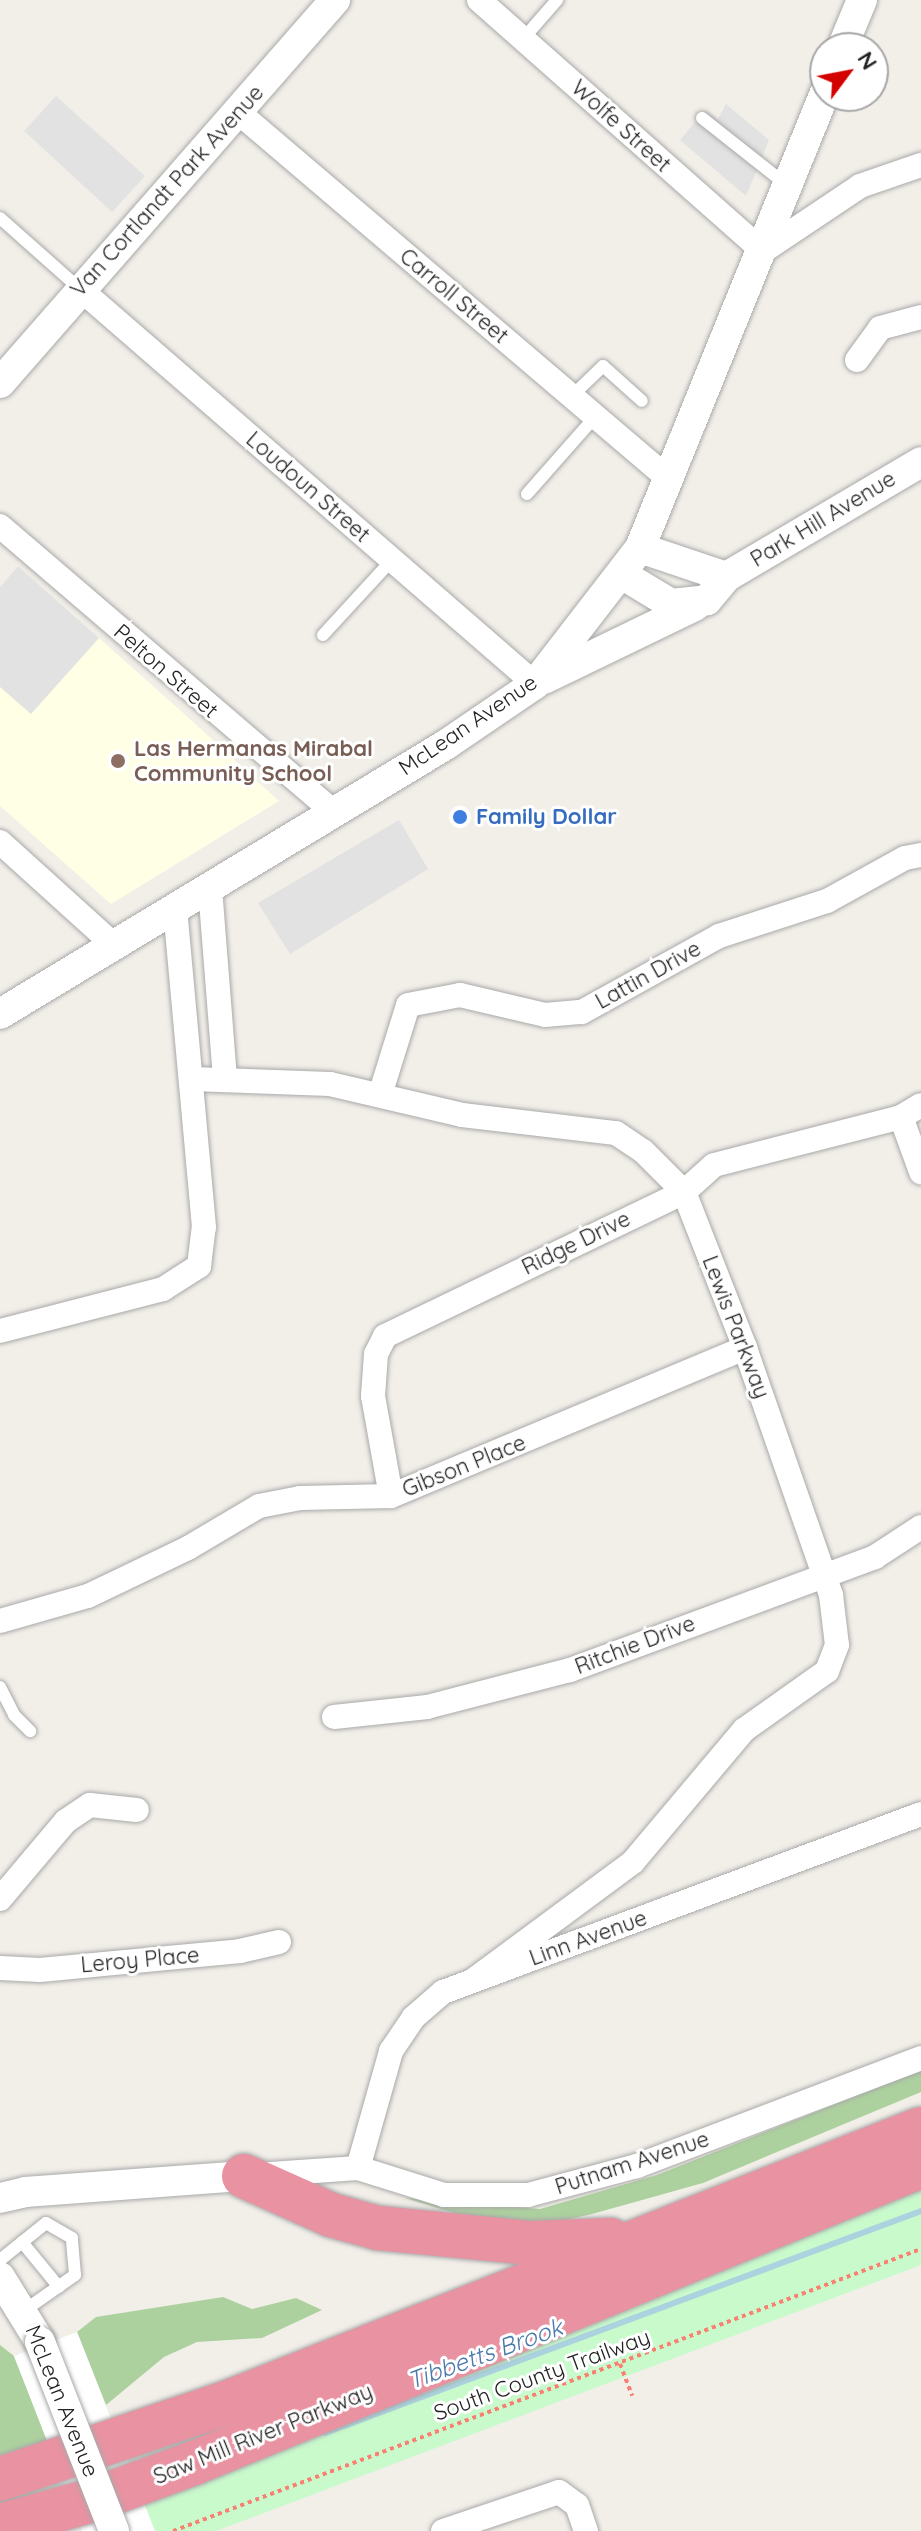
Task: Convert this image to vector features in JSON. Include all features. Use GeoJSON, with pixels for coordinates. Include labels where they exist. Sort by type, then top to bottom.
{"type":"FeatureCollection","features":[{"type":"Feature","properties":{"kind":"highway","name":"Saw Mill River Parkway"},"geometry":{"type":"LineString","coordinates":[[0,2479],[157,2429],[921,2129]]}},
{"type":"Feature","properties":{"kind":"highway","name":"Saw Mill River Parkway"},"geometry":{"type":"LineString","coordinates":[[0,2526],[93,2500],[207,2458],[921,2166]]}},
{"type":"Feature","properties":{"kind":"highway"},"geometry":{"type":"LineString","coordinates":[[244,2176],[331,2215],[421,2234],[454,2245],[465,2265],[462,2279],[423,2327]]}},
{"type":"Feature","properties":{"kind":"highway"},"geometry":{"type":"LineString","coordinates":[[421,2234],[531,2243],[655,2235]]}},
{"type":"Feature","properties":{"kind":"street","name":"Van Cortlandt Park Avenue"},"geometry":{"type":"LineString","coordinates":[[0,383],[335,0]]}},
{"type":"Feature","properties":{"kind":"street","name":"Wolfe Street"},"geometry":{"type":"LineString","coordinates":[[479,0],[763,251]]}},
{"type":"Feature","properties":{"kind":"street"},"geometry":{"type":"LineString","coordinates":[[846,32],[853,4]]}},
{"type":"Feature","properties":{"kind":"street","name":"Carroll Street"},"geometry":{"type":"LineString","coordinates":[[238,112],[670,480]]}},
{"type":"Feature","properties":{"kind":"street","name":"McLean Avenue"},"geometry":{"type":"LineString","coordinates":[[0,1014],[334,812],[535,684],[623,575],[640,548],[817,112]]}},
{"type":"Feature","properties":{"kind":"street"},"geometry":{"type":"LineString","coordinates":[[763,251],[860,186],[921,165]]}},
{"type":"Feature","properties":{"kind":"street","name":"Loudoun Street"},"geometry":{"type":"LineString","coordinates":[[80,289],[535,684]]}},
{"type":"Feature","properties":{"kind":"street"},"geometry":{"type":"LineString","coordinates":[[857,360],[880,328],[921,317]]}},
{"type":"Feature","properties":{"kind":"street","name":"Park Hill Avenue"},"geometry":{"type":"LineString","coordinates":[[623,575],[671,604],[716,589],[921,462]]}},
{"type":"Feature","properties":{"kind":"street","name":"Pelton Street"},"geometry":{"type":"LineString","coordinates":[[0,526],[334,812]]}},
{"type":"Feature","properties":{"kind":"street","name":"Park Hill Avenue"},"geometry":{"type":"LineString","coordinates":[[640,548],[716,589]]}},
{"type":"Feature","properties":{"kind":"street"},"geometry":{"type":"LineString","coordinates":[[535,684],[716,589]]}},
{"type":"Feature","properties":{"kind":"street"},"geometry":{"type":"LineString","coordinates":[[0,842],[114,945]]}},
{"type":"Feature","properties":{"kind":"street","name":"Lattin Drive"},"geometry":{"type":"LineString","coordinates":[[380,1095],[408,1005],[460,995],[545,1015],[582,1012],[719,936],[827,901],[905,858],[921,855]]}},
{"type":"Feature","properties":{"kind":"street"},"geometry":{"type":"LineString","coordinates":[[210,888],[225,1079]]}},
{"type":"Feature","properties":{"kind":"street"},"geometry":{"type":"LineString","coordinates":[[0,1331],[163,1289],[199,1266],[204,1227],[175,910]]}},
{"type":"Feature","properties":{"kind":"street","name":"Lewis Parkway"},"geometry":{"type":"LineString","coordinates":[[192,1079],[330,1084],[462,1115],[616,1133],[684,1192],[745,1348],[824,1574],[837,1632],[827,1671],[744,1730],[633,1862],[475,1979]]}},
{"type":"Feature","properties":{"kind":"street"},"geometry":{"type":"LineString","coordinates":[[911,1111],[921,1172]]}},
{"type":"Feature","properties":{"kind":"street","name":"Ridge Drive"},"geometry":{"type":"LineString","coordinates":[[391,1496],[373,1396],[376,1354],[385,1336],[684,1192],[714,1165],[911,1111]]}},
{"type":"Feature","properties":{"kind":"street","name":"Gibson Place"},"geometry":{"type":"LineString","coordinates":[[0,1621],[88,1596],[188,1548],[259,1506],[300,1498],[391,1496],[745,1348]]}},
{"type":"Feature","properties":{"kind":"street","name":"Ritchie Drive"},"geometry":{"type":"LineString","coordinates":[[334,1717],[427,1707],[570,1670],[875,1557],[921,1527]]}},
{"type":"Feature","properties":{"kind":"street"},"geometry":{"type":"LineString","coordinates":[[0,1899],[66,1821],[90,1805],[137,1810]]}},
{"type":"Feature","properties":{"kind":"street","name":"Linn Avenue"},"geometry":{"type":"LineString","coordinates":[[358,2168],[397,2040],[431,2000],[475,1979],[921,1814]]}},
{"type":"Feature","properties":{"kind":"street","name":"Leroy Place"},"geometry":{"type":"LineString","coordinates":[[0,1968],[40,1970],[240,1951],[279,1942]]}},
{"type":"Feature","properties":{"kind":"street","name":"Putnam Avenue"},"geometry":{"type":"LineString","coordinates":[[0,2198],[43,2190],[358,2168],[444,2195],[542,2193],[637,2166],[921,2058]]}},
{"type":"Feature","properties":{"kind":"street","name":"McLean Avenue"},"geometry":{"type":"LineString","coordinates":[[0,2277],[25,2310],[40,2342],[114,2531]]}},
{"type":"Feature","properties":{"kind":"street"},"geometry":{"type":"LineString","coordinates":[[443,2531],[541,2495],[559,2492],[571,2498],[586,2531]]}},
{"type":"Feature","properties":{"kind":"lane"},"geometry":{"type":"LineString","coordinates":[[523,39],[557,0]]}},
{"type":"Feature","properties":{"kind":"lane"},"geometry":{"type":"LineString","coordinates":[[702,118],[788,186]]}},
{"type":"Feature","properties":{"kind":"lane"},"geometry":{"type":"LineString","coordinates":[[0,218],[80,289]]}},
{"type":"Feature","properties":{"kind":"lane"},"geometry":{"type":"LineString","coordinates":[[572,396],[603,366],[642,401]]}},
{"type":"Feature","properties":{"kind":"lane"},"geometry":{"type":"LineString","coordinates":[[527,494],[595,417]]}},
{"type":"Feature","properties":{"kind":"lane"},"geometry":{"type":"LineString","coordinates":[[323,635],[392,560]]}},
{"type":"Feature","properties":{"kind":"lane"},"geometry":{"type":"LineString","coordinates":[[0,1687],[14,1715],[30,1731]]}},
{"type":"Feature","properties":{"kind":"lane"},"geometry":{"type":"LineString","coordinates":[[43,2190],[46,2223]]}},
{"type":"Feature","properties":{"kind":"lane"},"geometry":{"type":"LineString","coordinates":[[0,2260],[46,2223]]}},
{"type":"Feature","properties":{"kind":"lane"},"geometry":{"type":"LineString","coordinates":[[25,2310],[75,2275],[72,2238],[46,2223]]}},
{"type":"Feature","properties":{"kind":"lane"},"geometry":{"type":"LineString","coordinates":[[22,2242],[59,2287]]}},
{"type":"Feature","properties":{"kind":"path","name":"South County Trailway"},"geometry":{"type":"LineString","coordinates":[[173,2531],[921,2249]]}},
{"type":"Feature","properties":{"kind":"path"},"geometry":{"type":"LineString","coordinates":[[620,2364],[632,2396]]}},
{"type":"Feature","properties":{"kind":"shaded area"},"geometry":{"type":"Polygon","coordinates":[[[56,96],[145,176],[112,212],[24,131],[56,96]]]}},
{"type":"Feature","properties":{"kind":"shaded area"},"geometry":{"type":"Polygon","coordinates":[[[726,104],[769,140],[746,196],[680,140],[706,109],[718,119],[726,104]]]}},
{"type":"Feature","properties":{"kind":"shaded area","name":"Las Hermanas Mirabal Community School"},"geometry":{"type":"Polygon","coordinates":[[[18,566],[279,801],[111,904],[0,806],[0,587],[18,566]]]}},
{"type":"Feature","properties":{"kind":"shaded area"},"geometry":{"type":"Polygon","coordinates":[[[18,566],[99,638],[31,714],[0,687],[0,587],[18,566]]]}},
{"type":"Feature","properties":{"kind":"shaded area"},"geometry":{"type":"Polygon","coordinates":[[[399,820],[428,869],[290,954],[258,903],[399,820]]]}},
{"type":"Feature","properties":{"kind":"green space"},"geometry":{"type":"Polygon","coordinates":[[[921,2070],[921,2092],[703,2183],[592,2214],[553,2223],[484,2222],[405,2198],[540,2209],[657,2175],[921,2070]]]}},
{"type":"Feature","properties":{"kind":"green space"},"geometry":{"type":"Polygon","coordinates":[[[921,2188],[921,2265],[216,2531],[154,2531],[142,2502],[921,2188]]]}},
{"type":"Feature","properties":{"kind":"green space"},"geometry":{"type":"Polygon","coordinates":[[[223,2297],[252,2309],[296,2298],[322,2310],[262,2338],[197,2342],[164,2357],[106,2405],[77,2332],[96,2317],[223,2297]]]}},
{"type":"Feature","properties":{"kind":"green space"},"geometry":{"type":"Polygon","coordinates":[[[0,2345],[14,2356],[48,2442],[0,2457],[0,2345]]]}},
{"type":"Feature","properties":{"kind":"pier"},"geometry":{"type":"Polygon","coordinates":[[[77,2332],[155,2531],[82,2531],[14,2356],[77,2332]]]}},
{"type":"Feature","properties":{"kind":"waterway","name":"Tibbetts Brook"},"geometry":{"type":"LineString","coordinates":[[325,2433],[921,2211]]}},
{"type":"Feature","properties":{"kind":"place","name":"Las Hermanas Mirabal Community School"},"geometry":{"type":"Point","coordinates":[118,761]}},
{"type":"Feature","properties":{"kind":"place","name":"Family Dollar"},"geometry":{"type":"Point","coordinates":[460,817]}}]}
